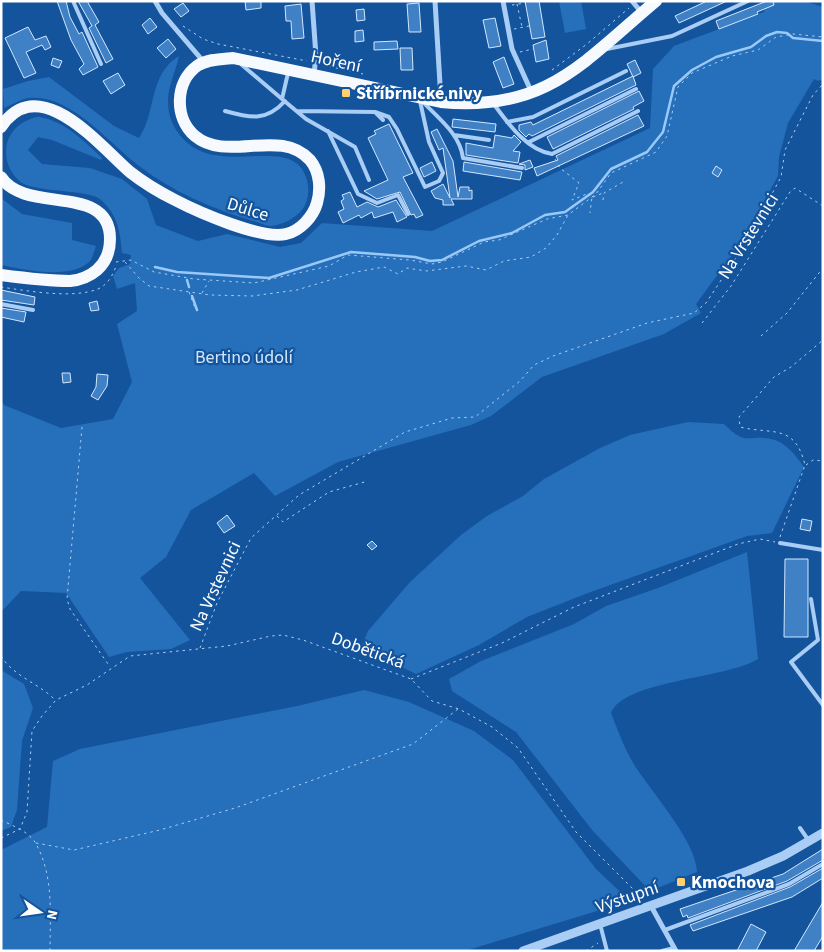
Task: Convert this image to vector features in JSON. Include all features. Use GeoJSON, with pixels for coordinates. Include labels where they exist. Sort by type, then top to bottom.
{"type":"FeatureCollection","features":[{"type":"Feature","properties":{"kind":"main road","name":"Hoření"},"geometry":{"type":"LineString","coordinates":[[204,62],[234,58],[289,68],[315,69],[419,98],[464,104],[493,103],[532,94],[561,79],[598,51],[636,6],[656,1]]}},
{"type":"Feature","properties":{"kind":"main road","name":"Důlce"},"geometry":{"type":"LineString","coordinates":[[3,122],[21,110],[30,108],[48,108],[58,111],[77,124],[132,173],[166,196],[198,211],[249,230],[264,234],[287,234],[304,224],[314,210],[319,193],[317,172],[311,161],[295,149],[267,145],[222,146],[195,136],[183,120],[180,97],[181,89],[191,72],[204,62]]}},
{"type":"Feature","properties":{"kind":"main road"},"geometry":{"type":"LineString","coordinates":[[1,177],[14,191],[26,196],[79,203],[91,207],[103,217],[110,234],[110,244],[106,260],[101,266],[83,278],[72,281],[1,275]]}},
{"type":"Feature","properties":{"kind":"street"},"geometry":{"type":"LineString","coordinates":[[155,1],[162,13],[204,62]]}},
{"type":"Feature","properties":{"kind":"street"},"geometry":{"type":"LineString","coordinates":[[312,1],[315,69]]}},
{"type":"Feature","properties":{"kind":"street"},"geometry":{"type":"LineString","coordinates":[[434,1],[441,102]]}},
{"type":"Feature","properties":{"kind":"street"},"geometry":{"type":"LineString","coordinates":[[504,1],[512,49],[532,94]]}},
{"type":"Feature","properties":{"kind":"street","name":"Výstupní"},"geometry":{"type":"LineString","coordinates":[[523,951],[748,871],[823,833]]}},
{"type":"Feature","properties":{"kind":"street"},"geometry":{"type":"LineString","coordinates":[[651,906],[675,949]]}},
{"type":"Feature","properties":{"kind":"lane"},"geometry":{"type":"LineString","coordinates":[[73,1],[101,64]]}},
{"type":"Feature","properties":{"kind":"lane"},"geometry":{"type":"LineString","coordinates":[[598,51],[672,36],[748,1]]}},
{"type":"Feature","properties":{"kind":"lane"},"geometry":{"type":"LineString","coordinates":[[234,58],[297,111],[355,147],[369,180]]}},
{"type":"Feature","properties":{"kind":"lane"},"geometry":{"type":"LineString","coordinates":[[226,111],[252,117],[272,114],[283,100],[289,68]]}},
{"type":"Feature","properties":{"kind":"lane"},"geometry":{"type":"LineString","coordinates":[[507,122],[533,117],[626,71]]}},
{"type":"Feature","properties":{"kind":"lane"},"geometry":{"type":"LineString","coordinates":[[528,142],[636,89]]}},
{"type":"Feature","properties":{"kind":"lane"},"geometry":{"type":"LineString","coordinates":[[297,111],[375,112],[388,117],[397,129],[425,188],[439,181],[443,173],[429,142],[419,98]]}},
{"type":"Feature","properties":{"kind":"lane"},"geometry":{"type":"LineString","coordinates":[[419,98],[454,135],[462,149],[463,158],[522,168]]}},
{"type":"Feature","properties":{"kind":"lane"},"geometry":{"type":"LineString","coordinates":[[493,103],[514,131],[542,152],[552,154],[638,111]]}},
{"type":"Feature","properties":{"kind":"lane"},"geometry":{"type":"LineString","coordinates":[[375,112],[383,120]]}},
{"type":"Feature","properties":{"kind":"lane"},"geometry":{"type":"LineString","coordinates":[[328,131],[358,194],[363,198],[377,202],[398,195],[408,214]]}},
{"type":"Feature","properties":{"kind":"lane"},"geometry":{"type":"LineString","coordinates":[[454,135],[489,140]]}},
{"type":"Feature","properties":{"kind":"lane"},"geometry":{"type":"LineString","coordinates":[[1,304],[33,310]]}},
{"type":"Feature","properties":{"kind":"lane"},"geometry":{"type":"LineString","coordinates":[[780,543],[823,550]]}},
{"type":"Feature","properties":{"kind":"lane"},"geometry":{"type":"LineString","coordinates":[[811,599],[818,640],[791,662],[823,705]]}},
{"type":"Feature","properties":{"kind":"lane"},"geometry":{"type":"LineString","coordinates":[[800,828],[808,841]]}},
{"type":"Feature","properties":{"kind":"lane"},"geometry":{"type":"LineString","coordinates":[[665,930],[789,884],[823,864]]}},
{"type":"Feature","properties":{"kind":"lane"},"geometry":{"type":"LineString","coordinates":[[599,924],[607,951]]}},
{"type":"Feature","properties":{"kind":"lane"},"geometry":{"type":"LineString","coordinates":[[662,951],[675,949]]}},
{"type":"Feature","properties":{"kind":"path"},"geometry":{"type":"LineString","coordinates":[[511,5],[525,3]]}},
{"type":"Feature","properties":{"kind":"path"},"geometry":{"type":"LineString","coordinates":[[517,4],[522,27]]}},
{"type":"Feature","properties":{"kind":"path"},"geometry":{"type":"LineString","coordinates":[[551,71],[636,6]]}},
{"type":"Feature","properties":{"kind":"path"},"geometry":{"type":"LineString","coordinates":[[181,24],[203,39],[218,44],[315,69],[364,74]]}},
{"type":"Feature","properties":{"kind":"path"},"geometry":{"type":"LineString","coordinates":[[516,29],[529,26]]}},
{"type":"Feature","properties":{"kind":"path"},"geometry":{"type":"LineString","coordinates":[[117,263],[131,260],[154,272],[209,280],[254,283],[330,266],[348,255],[410,260],[432,264],[442,262],[484,242],[499,240],[547,219],[568,214],[592,197],[611,173],[656,152],[667,136],[682,81],[692,73],[732,56],[758,50],[776,37],[793,34],[823,37]]}},
{"type":"Feature","properties":{"kind":"path"},"geometry":{"type":"LineString","coordinates":[[521,52],[533,49]]}},
{"type":"Feature","properties":{"kind":"path","name":"Na Vrstevnici"},"geometry":{"type":"LineString","coordinates":[[200,648],[232,572],[251,538],[299,495],[404,432],[452,418],[475,417],[520,381],[534,365],[553,356],[647,323],[694,313],[706,303],[745,244],[781,177],[785,150],[813,95],[822,84]]}},
{"type":"Feature","properties":{"kind":"path"},"geometry":{"type":"LineString","coordinates":[[552,154],[560,168],[579,183],[572,200],[589,193],[592,197]]}},
{"type":"Feature","properties":{"kind":"path"},"geometry":{"type":"LineString","coordinates":[[592,197],[604,193],[623,182]]}},
{"type":"Feature","properties":{"kind":"path","name":"Na Vrstevnici"},"geometry":{"type":"LineString","coordinates":[[702,323],[731,286],[790,192],[795,188],[823,206]]}},
{"type":"Feature","properties":{"kind":"path"},"geometry":{"type":"LineString","coordinates":[[603,200],[604,193]]}},
{"type":"Feature","properties":{"kind":"path"},"geometry":{"type":"LineString","coordinates":[[590,212],[592,197]]}},
{"type":"Feature","properties":{"kind":"path"},"geometry":{"type":"LineString","coordinates":[[125,262],[149,286],[189,292],[252,296],[297,290],[356,272],[384,267],[398,274],[407,268],[426,271],[476,266],[486,270],[504,261],[531,257],[546,248],[557,235],[568,214]]}},
{"type":"Feature","properties":{"kind":"path"},"geometry":{"type":"LineString","coordinates":[[760,336],[787,313],[823,268]]}},
{"type":"Feature","properties":{"kind":"path"},"geometry":{"type":"LineString","coordinates":[[202,293],[209,280]]}},
{"type":"Feature","properties":{"kind":"path"},"geometry":{"type":"LineString","coordinates":[[189,292],[195,308]]}},
{"type":"Feature","properties":{"kind":"path"},"geometry":{"type":"LineString","coordinates":[[411,679],[502,643],[574,607],[738,544],[760,539],[780,543],[780,534],[805,465],[802,454],[795,441],[777,431],[740,427],[739,417],[774,377],[792,367],[823,340]]}},
{"type":"Feature","properties":{"kind":"path"},"geometry":{"type":"LineString","coordinates":[[82,427],[67,599],[70,609],[111,667]]}},
{"type":"Feature","properties":{"kind":"path"},"geometry":{"type":"LineString","coordinates":[[805,465],[813,460],[823,461]]}},
{"type":"Feature","properties":{"kind":"path"},"geometry":{"type":"LineString","coordinates":[[276,515],[282,522],[329,492],[368,481]]}},
{"type":"Feature","properties":{"kind":"path","name":"Dobětická"},"geometry":{"type":"LineString","coordinates":[[20,829],[27,812],[32,731],[56,700],[87,685],[111,667],[130,656],[228,646],[271,636],[283,636],[312,643],[411,679],[432,701],[459,709],[492,727],[518,748],[576,832],[651,906]]}},
{"type":"Feature","properties":{"kind":"path"},"geometry":{"type":"LineString","coordinates":[[1,656],[18,673],[42,688],[56,700]]}},
{"type":"Feature","properties":{"kind":"path"},"geometry":{"type":"LineString","coordinates":[[1,820],[20,829],[36,842],[74,850],[160,830],[235,808],[414,744],[459,709]]}},
{"type":"Feature","properties":{"kind":"path"},"geometry":{"type":"LineString","coordinates":[[1,838],[20,829]]}},
{"type":"Feature","properties":{"kind":"path"},"geometry":{"type":"LineString","coordinates":[[36,842],[50,885],[50,951]]}},
{"type":"Feature","properties":{"kind":"path"},"geometry":{"type":"LineString","coordinates":[[586,951],[603,940]]}},
{"type":"Feature","properties":{"kind":"green space"},"geometry":{"type":"Polygon","coordinates":[[[559,1],[581,1],[586,29],[565,33],[559,1]]]}},
{"type":"Feature","properties":{"kind":"green space","name":"Bertino údolí"},"geometry":{"type":"Polygon","coordinates":[[[767,1],[804,1],[823,7],[823,79],[818,81],[814,79],[788,123],[779,157],[778,176],[738,247],[696,304],[701,313],[664,334],[542,377],[491,416],[471,425],[338,462],[275,496],[254,473],[191,510],[166,557],[140,578],[190,640],[171,649],[127,652],[109,657],[66,593],[21,591],[1,612],[1,400],[4,405],[61,428],[113,419],[132,382],[117,324],[137,311],[135,283],[117,289],[113,276],[119,268],[130,264],[131,255],[122,253],[119,230],[111,211],[100,199],[94,196],[39,188],[22,183],[10,168],[6,150],[11,134],[17,126],[38,117],[58,123],[74,133],[102,158],[101,160],[52,140],[38,137],[28,150],[42,164],[90,168],[122,179],[147,199],[156,225],[198,241],[227,234],[280,247],[301,243],[322,223],[432,231],[650,128],[653,69],[674,46],[764,12],[767,1]]]}},
{"type":"Feature","properties":{"kind":"green space"},"geometry":{"type":"Polygon","coordinates":[[[179,56],[168,100],[170,118],[179,134],[195,148],[213,155],[232,157],[270,156],[286,158],[299,165],[307,180],[308,194],[304,207],[295,216],[282,223],[269,226],[222,211],[192,198],[164,183],[138,165],[87,121],[59,103],[29,98],[4,108],[3,89],[49,77],[114,126],[139,138],[145,128],[157,83],[169,64],[179,56]]]}},
{"type":"Feature","properties":{"kind":"green space"},"geometry":{"type":"Polygon","coordinates":[[[1,198],[22,214],[72,223],[72,240],[96,246],[90,261],[82,267],[60,272],[35,271],[1,265],[1,198]]]}},
{"type":"Feature","properties":{"kind":"green space"},"geometry":{"type":"Polygon","coordinates":[[[688,422],[724,424],[743,438],[771,439],[781,443],[790,450],[801,463],[804,467],[772,533],[747,536],[527,617],[479,645],[416,674],[361,647],[368,631],[410,582],[461,535],[487,516],[523,496],[544,479],[600,448],[630,435],[688,422]]]}},
{"type":"Feature","properties":{"kind":"green space"},"geometry":{"type":"Polygon","coordinates":[[[747,552],[758,659],[743,666],[635,693],[620,702],[611,713],[631,760],[682,832],[695,860],[697,872],[650,891],[592,830],[516,732],[452,691],[449,679],[481,661],[574,624],[606,606],[658,588],[747,552]]]}},
{"type":"Feature","properties":{"kind":"green space"},"geometry":{"type":"Polygon","coordinates":[[[1,670],[24,684],[33,708],[22,741],[17,810],[11,827],[1,831],[1,670]]]}},
{"type":"Feature","properties":{"kind":"green space"},"geometry":{"type":"Polygon","coordinates":[[[364,690],[409,702],[474,731],[513,760],[596,869],[630,901],[465,951],[1,951],[1,850],[47,827],[53,761],[80,749],[297,706],[364,690]]]}},
{"type":"Feature","properties":{"kind":"building"},"geometry":{"type":"Polygon","coordinates":[[[57,1],[66,1],[70,17],[79,34],[82,32],[98,67],[83,75],[79,69],[84,64],[71,40],[57,1]]]}},
{"type":"Feature","properties":{"kind":"building"},"geometry":{"type":"Polygon","coordinates":[[[78,1],[87,1],[99,22],[95,25],[113,59],[106,63],[89,28],[92,26],[78,1]]]}},
{"type":"Feature","properties":{"kind":"building"},"geometry":{"type":"Polygon","coordinates":[[[245,1],[261,1],[261,8],[246,10],[245,1]]]}},
{"type":"Feature","properties":{"kind":"building"},"geometry":{"type":"Polygon","coordinates":[[[525,1],[539,1],[545,37],[532,39],[525,1]]]}},
{"type":"Feature","properties":{"kind":"building"},"geometry":{"type":"Polygon","coordinates":[[[707,1],[727,1],[679,23],[675,16],[707,1]]]}},
{"type":"Feature","properties":{"kind":"building"},"geometry":{"type":"Polygon","coordinates":[[[767,1],[773,1],[774,5],[757,12],[758,14],[719,29],[716,21],[767,1]]]}},
{"type":"Feature","properties":{"kind":"building"},"geometry":{"type":"Polygon","coordinates":[[[183,3],[189,11],[181,17],[174,9],[183,3]]]}},
{"type":"Feature","properties":{"kind":"building"},"geometry":{"type":"Polygon","coordinates":[[[419,3],[421,32],[409,32],[407,4],[419,3]]]}},
{"type":"Feature","properties":{"kind":"building"},"geometry":{"type":"Polygon","coordinates":[[[301,4],[304,38],[292,39],[291,21],[286,21],[285,6],[301,4]]]}},
{"type":"Feature","properties":{"kind":"building"},"geometry":{"type":"Polygon","coordinates":[[[364,9],[365,20],[357,21],[356,10],[364,9]]]}},
{"type":"Feature","properties":{"kind":"building"},"geometry":{"type":"Polygon","coordinates":[[[150,18],[157,27],[148,34],[142,25],[150,18]]]}},
{"type":"Feature","properties":{"kind":"building"},"geometry":{"type":"Polygon","coordinates":[[[495,18],[501,46],[489,48],[483,20],[495,18]]]}},
{"type":"Feature","properties":{"kind":"building"},"geometry":{"type":"Polygon","coordinates":[[[28,27],[35,40],[46,36],[51,47],[45,50],[42,45],[26,52],[36,73],[24,78],[5,38],[28,27]]]}},
{"type":"Feature","properties":{"kind":"building"},"geometry":{"type":"Polygon","coordinates":[[[363,30],[364,41],[355,42],[355,31],[363,30]]]}},
{"type":"Feature","properties":{"kind":"building"},"geometry":{"type":"Polygon","coordinates":[[[168,39],[176,49],[166,58],[157,48],[168,39]]]}},
{"type":"Feature","properties":{"kind":"building"},"geometry":{"type":"Polygon","coordinates":[[[546,40],[549,59],[536,62],[533,45],[546,40]]]}},
{"type":"Feature","properties":{"kind":"building"},"geometry":{"type":"Polygon","coordinates":[[[397,41],[398,49],[374,50],[374,42],[397,41]]]}},
{"type":"Feature","properties":{"kind":"building"},"geometry":{"type":"Polygon","coordinates":[[[400,48],[412,48],[413,70],[401,70],[400,48]]]}},
{"type":"Feature","properties":{"kind":"building"},"geometry":{"type":"Polygon","coordinates":[[[504,57],[514,84],[503,88],[493,62],[504,57]]]}},
{"type":"Feature","properties":{"kind":"building"},"geometry":{"type":"Polygon","coordinates":[[[53,58],[62,61],[59,68],[51,65],[53,58]]]}},
{"type":"Feature","properties":{"kind":"building"},"geometry":{"type":"Polygon","coordinates":[[[635,60],[641,73],[633,77],[627,64],[635,60]]]}},
{"type":"Feature","properties":{"kind":"building"},"geometry":{"type":"Polygon","coordinates":[[[118,73],[125,85],[111,94],[103,81],[118,73]]]}},
{"type":"Feature","properties":{"kind":"building"},"geometry":{"type":"Polygon","coordinates":[[[633,76],[636,85],[532,136],[529,134],[526,137],[519,130],[519,125],[531,122],[533,125],[633,76]]]}},
{"type":"Feature","properties":{"kind":"building"},"geometry":{"type":"Polygon","coordinates":[[[639,91],[644,101],[633,107],[634,109],[553,149],[547,137],[639,91]]]}},
{"type":"Feature","properties":{"kind":"building"},"geometry":{"type":"Polygon","coordinates":[[[638,115],[644,126],[537,176],[534,168],[558,160],[556,156],[638,115]]]}},
{"type":"Feature","properties":{"kind":"building"},"geometry":{"type":"Polygon","coordinates":[[[453,119],[496,124],[495,132],[452,127],[453,119]]]}},
{"type":"Feature","properties":{"kind":"building"},"geometry":{"type":"Polygon","coordinates":[[[389,124],[413,173],[403,177],[423,215],[416,218],[414,214],[411,215],[400,192],[377,199],[364,191],[388,180],[368,138],[376,134],[374,131],[389,124]]]}},
{"type":"Feature","properties":{"kind":"building"},"geometry":{"type":"Polygon","coordinates":[[[437,129],[453,161],[458,197],[460,187],[469,187],[469,191],[472,190],[472,199],[451,199],[454,205],[443,205],[443,200],[435,198],[431,191],[443,184],[450,198],[443,148],[439,150],[431,132],[437,129]]]}},
{"type":"Feature","properties":{"kind":"building"},"geometry":{"type":"Polygon","coordinates":[[[495,135],[512,138],[514,135],[521,142],[513,151],[520,152],[518,163],[466,155],[466,143],[493,148],[495,135]]]}},
{"type":"Feature","properties":{"kind":"building"},"geometry":{"type":"Polygon","coordinates":[[[530,160],[533,167],[525,170],[525,165],[519,164],[530,160]]]}},
{"type":"Feature","properties":{"kind":"building"},"geometry":{"type":"Polygon","coordinates":[[[432,162],[436,171],[424,177],[420,168],[432,162]]]}},
{"type":"Feature","properties":{"kind":"building"},"geometry":{"type":"Polygon","coordinates":[[[464,162],[522,172],[520,180],[463,171],[464,162]]]}},
{"type":"Feature","properties":{"kind":"building"},"geometry":{"type":"Polygon","coordinates":[[[716,166],[722,170],[718,177],[712,173],[716,166]]]}},
{"type":"Feature","properties":{"kind":"building"},"geometry":{"type":"Polygon","coordinates":[[[350,192],[357,207],[367,202],[378,207],[396,200],[407,217],[397,222],[393,212],[374,218],[372,212],[361,218],[359,215],[343,223],[338,212],[344,209],[341,201],[344,199],[342,195],[350,192]]]}},
{"type":"Feature","properties":{"kind":"building"},"geometry":{"type":"Polygon","coordinates":[[[1,290],[35,297],[34,305],[1,300],[1,290]]]}},
{"type":"Feature","properties":{"kind":"building"},"geometry":{"type":"Polygon","coordinates":[[[97,301],[99,310],[91,311],[89,303],[97,301]]]}},
{"type":"Feature","properties":{"kind":"building"},"geometry":{"type":"Polygon","coordinates":[[[1,308],[26,312],[24,322],[1,317],[1,308]]]}},
{"type":"Feature","properties":{"kind":"building"},"geometry":{"type":"Polygon","coordinates":[[[62,373],[70,373],[71,382],[63,383],[62,373]]]}},
{"type":"Feature","properties":{"kind":"building"},"geometry":{"type":"Polygon","coordinates":[[[97,374],[108,375],[107,386],[98,400],[91,396],[96,387],[97,374]]]}},
{"type":"Feature","properties":{"kind":"building"},"geometry":{"type":"Polygon","coordinates":[[[227,515],[235,526],[224,533],[217,523],[227,515]]]}},
{"type":"Feature","properties":{"kind":"building"},"geometry":{"type":"Polygon","coordinates":[[[802,519],[812,521],[810,531],[800,529],[802,519]]]}},
{"type":"Feature","properties":{"kind":"building"},"geometry":{"type":"Polygon","coordinates":[[[372,541],[377,546],[372,550],[367,545],[372,541]]]}},
{"type":"Feature","properties":{"kind":"building"},"geometry":{"type":"Polygon","coordinates":[[[785,559],[808,559],[808,637],[784,637],[785,559]]]}},
{"type":"Feature","properties":{"kind":"building"},"geometry":{"type":"Polygon","coordinates":[[[823,849],[823,860],[787,881],[688,918],[687,915],[683,917],[680,909],[783,874],[823,849]]]}},
{"type":"Feature","properties":{"kind":"building"},"geometry":{"type":"Polygon","coordinates":[[[823,868],[823,878],[792,897],[693,931],[690,925],[790,887],[823,868]]]}},
{"type":"Feature","properties":{"kind":"building"},"geometry":{"type":"Polygon","coordinates":[[[823,902],[823,936],[814,951],[794,951],[823,902]]]}},
{"type":"Feature","properties":{"kind":"building"},"geometry":{"type":"Polygon","coordinates":[[[751,924],[766,932],[756,951],[737,951],[751,924]]]}},
{"type":"Feature","properties":{"kind":"waterway"},"geometry":{"type":"LineString","coordinates":[[155,267],[177,272],[269,278],[351,252],[415,257],[430,261],[442,260],[479,241],[512,233],[545,215],[565,212],[593,192],[611,169],[647,152],[663,132],[674,86],[692,70],[716,57],[751,47],[766,36],[777,32],[787,33],[793,38],[823,41]]}},
{"type":"Feature","properties":{"kind":"waterway"},"geometry":{"type":"LineString","coordinates":[[187,280],[189,287]]}},
{"type":"Feature","properties":{"kind":"waterway"},"geometry":{"type":"LineString","coordinates":[[192,296],[197,310]]}},
{"type":"Feature","properties":{"kind":"place","name":"Stříbrnické nivy"},"geometry":{"type":"Point","coordinates":[346,93]}},
{"type":"Feature","properties":{"kind":"place","name":"Kmochova"},"geometry":{"type":"Point","coordinates":[681,882]}}]}
